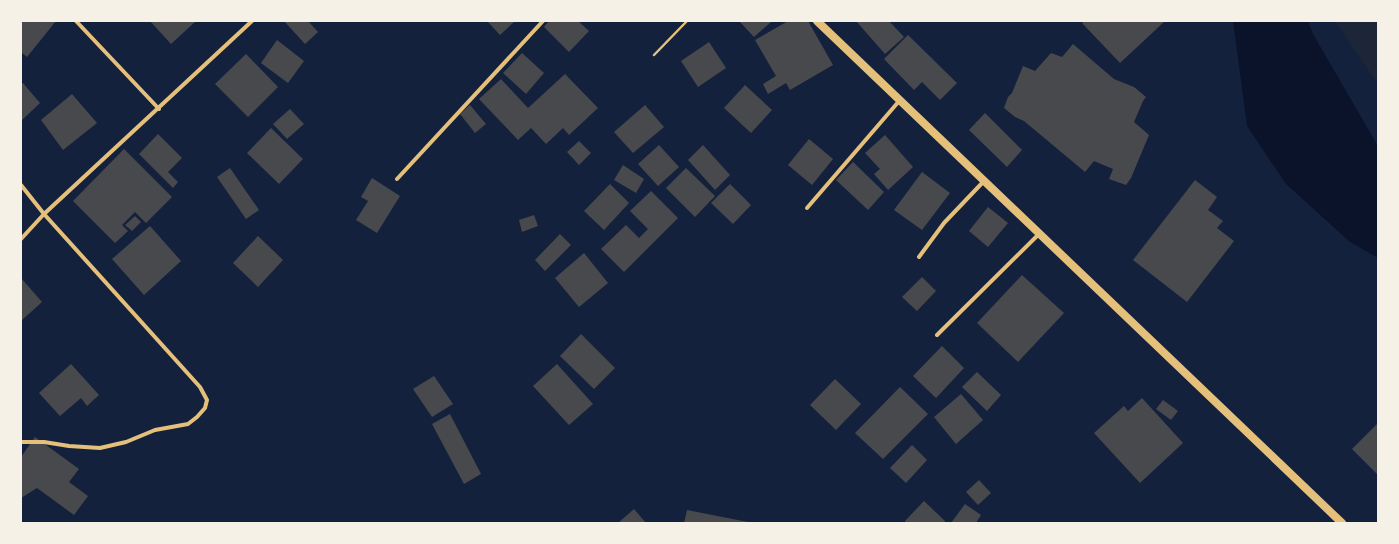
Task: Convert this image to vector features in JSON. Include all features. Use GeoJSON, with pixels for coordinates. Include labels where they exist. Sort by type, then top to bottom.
{"type":"FeatureCollection","features":[{"type":"Feature","properties":{"kind":"main road"},"geometry":{"type":"LineString","coordinates":[[817,21],[1342,523]]}},
{"type":"Feature","properties":{"kind":"street"},"geometry":{"type":"LineString","coordinates":[[76,21],[159,109]]}},
{"type":"Feature","properties":{"kind":"street"},"geometry":{"type":"LineString","coordinates":[[21,239],[44,214],[159,109],[252,21]]}},
{"type":"Feature","properties":{"kind":"street"},"geometry":{"type":"LineString","coordinates":[[397,180],[543,21]]}},
{"type":"Feature","properties":{"kind":"street"},"geometry":{"type":"LineString","coordinates":[[807,208],[900,100]]}},
{"type":"Feature","properties":{"kind":"street"},"geometry":{"type":"LineString","coordinates":[[919,257],[944,222],[985,181]]}},
{"type":"Feature","properties":{"kind":"street"},"geometry":{"type":"LineString","coordinates":[[21,185],[44,214],[200,388],[207,400],[205,408],[188,424],[155,430],[126,442],[100,448],[69,446],[44,442],[21,442]]}},
{"type":"Feature","properties":{"kind":"street"},"geometry":{"type":"LineString","coordinates":[[937,335],[1040,234]]}},
{"type":"Feature","properties":{"kind":"path"},"geometry":{"type":"LineString","coordinates":[[654,55],[687,21]]}},
{"type":"Feature","properties":{"kind":"shaded area"},"geometry":{"type":"Polygon","coordinates":[[[1233,21],[1308,21],[1313,34],[1378,146],[1378,258],[1350,242],[1286,184],[1247,126],[1233,21]]]}},
{"type":"Feature","properties":{"kind":"shaded area"},"geometry":{"type":"Polygon","coordinates":[[[1335,21],[1378,21],[1378,84],[1335,21]]]}},
{"type":"Feature","properties":{"kind":"building"},"geometry":{"type":"Polygon","coordinates":[[[21,21],[56,21],[27,57],[21,52],[21,21]]]}},
{"type":"Feature","properties":{"kind":"building"},"geometry":{"type":"Polygon","coordinates":[[[150,21],[196,21],[171,44],[150,21]]]}},
{"type":"Feature","properties":{"kind":"building"},"geometry":{"type":"Polygon","coordinates":[[[284,21],[308,21],[318,32],[305,44],[284,21]]]}},
{"type":"Feature","properties":{"kind":"building"},"geometry":{"type":"Polygon","coordinates":[[[487,21],[515,21],[500,35],[487,21]]]}},
{"type":"Feature","properties":{"kind":"building"},"geometry":{"type":"Polygon","coordinates":[[[549,21],[578,21],[589,31],[569,52],[544,27],[549,21]]]}},
{"type":"Feature","properties":{"kind":"building"},"geometry":{"type":"Polygon","coordinates":[[[739,21],[772,21],[754,37],[739,21]]]}},
{"type":"Feature","properties":{"kind":"building"},"geometry":{"type":"Polygon","coordinates":[[[788,21],[808,21],[833,65],[790,90],[786,83],[768,94],[763,84],[776,76],[755,40],[788,21]]]}},
{"type":"Feature","properties":{"kind":"building"},"geometry":{"type":"Polygon","coordinates":[[[856,21],[889,21],[904,37],[885,54],[856,21]]]}},
{"type":"Feature","properties":{"kind":"building"},"geometry":{"type":"Polygon","coordinates":[[[1084,21],[1165,21],[1120,63],[1082,23],[1084,21]]]}},
{"type":"Feature","properties":{"kind":"building"},"geometry":{"type":"Polygon","coordinates":[[[908,35],[957,83],[940,100],[922,82],[914,90],[884,59],[908,35]]]}},
{"type":"Feature","properties":{"kind":"building"},"geometry":{"type":"Polygon","coordinates":[[[277,40],[304,61],[288,83],[261,63],[277,40]]]}},
{"type":"Feature","properties":{"kind":"building"},"geometry":{"type":"Polygon","coordinates":[[[709,42],[726,68],[698,87],[681,61],[709,42]]]}},
{"type":"Feature","properties":{"kind":"building"},"geometry":{"type":"Polygon","coordinates":[[[1073,44],[1114,79],[1134,87],[1146,97],[1134,122],[1149,135],[1131,178],[1126,185],[1109,179],[1113,169],[1094,161],[1085,172],[1024,121],[1015,117],[1004,108],[1023,66],[1035,71],[1051,53],[1062,57],[1073,44]]]}},
{"type":"Feature","properties":{"kind":"building"},"geometry":{"type":"Polygon","coordinates":[[[522,53],[544,73],[526,94],[503,73],[522,53]]]}},
{"type":"Feature","properties":{"kind":"building"},"geometry":{"type":"Polygon","coordinates":[[[246,54],[278,87],[248,117],[215,84],[246,54]]]}},
{"type":"Feature","properties":{"kind":"building"},"geometry":{"type":"Polygon","coordinates":[[[565,74],[598,108],[569,135],[563,128],[546,144],[531,128],[518,140],[479,99],[501,79],[528,108],[565,74]]]}},
{"type":"Feature","properties":{"kind":"building"},"geometry":{"type":"Polygon","coordinates":[[[23,83],[40,103],[21,121],[21,85],[23,83]]]}},
{"type":"Feature","properties":{"kind":"building"},"geometry":{"type":"Polygon","coordinates":[[[745,85],[772,110],[751,133],[724,108],[745,85]]]}},
{"type":"Feature","properties":{"kind":"building"},"geometry":{"type":"Polygon","coordinates":[[[72,94],[97,123],[63,150],[41,120],[72,94]]]}},
{"type":"Feature","properties":{"kind":"building"},"geometry":{"type":"Polygon","coordinates":[[[470,105],[486,124],[475,133],[460,114],[470,105]]]}},
{"type":"Feature","properties":{"kind":"building"},"geometry":{"type":"Polygon","coordinates":[[[645,105],[664,127],[633,153],[614,132],[645,105]]]}},
{"type":"Feature","properties":{"kind":"building"},"geometry":{"type":"Polygon","coordinates":[[[290,109],[304,124],[287,139],[273,124],[290,109]]]}},
{"type":"Feature","properties":{"kind":"building"},"geometry":{"type":"Polygon","coordinates":[[[985,113],[1022,150],[1007,167],[969,130],[985,113]]]}},
{"type":"Feature","properties":{"kind":"building"},"geometry":{"type":"Polygon","coordinates":[[[271,128],[303,159],[279,184],[247,153],[271,128]]]}},
{"type":"Feature","properties":{"kind":"building"},"geometry":{"type":"Polygon","coordinates":[[[158,134],[182,158],[168,172],[178,182],[173,188],[139,154],[158,134]]]}},
{"type":"Feature","properties":{"kind":"building"},"geometry":{"type":"Polygon","coordinates":[[[885,135],[913,167],[888,190],[874,174],[880,169],[865,153],[885,135]]]}},
{"type":"Feature","properties":{"kind":"building"},"geometry":{"type":"Polygon","coordinates":[[[809,139],[833,159],[812,185],[788,165],[809,139]]]}},
{"type":"Feature","properties":{"kind":"building"},"geometry":{"type":"Polygon","coordinates":[[[579,141],[591,153],[579,165],[567,152],[579,141]]]}},
{"type":"Feature","properties":{"kind":"building"},"geometry":{"type":"Polygon","coordinates":[[[659,145],[679,167],[658,186],[638,164],[659,145]]]}},
{"type":"Feature","properties":{"kind":"building"},"geometry":{"type":"Polygon","coordinates":[[[703,145],[730,175],[715,190],[688,160],[703,145]]]}},
{"type":"Feature","properties":{"kind":"building"},"geometry":{"type":"Polygon","coordinates":[[[124,149],[172,197],[146,223],[135,212],[122,225],[128,231],[115,243],[73,201],[124,149]]]}},
{"type":"Feature","properties":{"kind":"building"},"geometry":{"type":"Polygon","coordinates":[[[853,162],[884,192],[868,210],[836,180],[853,162]]]}},
{"type":"Feature","properties":{"kind":"building"},"geometry":{"type":"Polygon","coordinates":[[[623,165],[644,179],[636,193],[614,180],[623,165]]]}},
{"type":"Feature","properties":{"kind":"building"},"geometry":{"type":"Polygon","coordinates":[[[230,168],[259,210],[246,219],[217,177],[230,168]]]}},
{"type":"Feature","properties":{"kind":"building"},"geometry":{"type":"Polygon","coordinates":[[[686,168],[715,196],[695,217],[666,188],[686,168]]]}},
{"type":"Feature","properties":{"kind":"building"},"geometry":{"type":"Polygon","coordinates":[[[922,172],[950,193],[922,230],[894,210],[922,172]]]}},
{"type":"Feature","properties":{"kind":"building"},"geometry":{"type":"Polygon","coordinates":[[[372,178],[400,196],[377,233],[356,220],[368,201],[361,197],[372,178]]]}},
{"type":"Feature","properties":{"kind":"building"},"geometry":{"type":"Polygon","coordinates":[[[1195,180],[1217,197],[1208,210],[1223,221],[1217,228],[1234,241],[1187,302],[1133,260],[1195,180]]]}},
{"type":"Feature","properties":{"kind":"building"},"geometry":{"type":"Polygon","coordinates":[[[610,184],[629,203],[604,230],[584,211],[610,184]]]}},
{"type":"Feature","properties":{"kind":"building"},"geometry":{"type":"Polygon","coordinates":[[[730,184],[751,205],[733,224],[711,203],[730,184]]]}},
{"type":"Feature","properties":{"kind":"building"},"geometry":{"type":"Polygon","coordinates":[[[651,191],[678,218],[624,272],[601,249],[626,225],[639,238],[648,229],[630,211],[651,191]]]}},
{"type":"Feature","properties":{"kind":"building"},"geometry":{"type":"Polygon","coordinates":[[[988,207],[1008,223],[988,247],[969,231],[988,207]]]}},
{"type":"Feature","properties":{"kind":"building"},"geometry":{"type":"Polygon","coordinates":[[[534,215],[538,226],[522,232],[519,220],[534,215]]]}},
{"type":"Feature","properties":{"kind":"building"},"geometry":{"type":"Polygon","coordinates":[[[135,216],[141,222],[132,231],[125,225],[135,216]]]}},
{"type":"Feature","properties":{"kind":"building"},"geometry":{"type":"Polygon","coordinates":[[[150,226],[181,261],[144,295],[112,259],[150,226]]]}},
{"type":"Feature","properties":{"kind":"building"},"geometry":{"type":"Polygon","coordinates":[[[560,234],[571,245],[545,271],[535,260],[560,234]]]}},
{"type":"Feature","properties":{"kind":"building"},"geometry":{"type":"Polygon","coordinates":[[[258,236],[283,260],[258,287],[233,263],[258,236]]]}},
{"type":"Feature","properties":{"kind":"building"},"geometry":{"type":"Polygon","coordinates":[[[584,253],[608,283],[579,307],[555,278],[584,253]]]}},
{"type":"Feature","properties":{"kind":"building"},"geometry":{"type":"Polygon","coordinates":[[[1022,275],[1064,313],[1018,362],[977,323],[1022,275]]]}},
{"type":"Feature","properties":{"kind":"building"},"geometry":{"type":"Polygon","coordinates":[[[922,277],[936,291],[917,311],[902,297],[922,277]]]}},
{"type":"Feature","properties":{"kind":"building"},"geometry":{"type":"Polygon","coordinates":[[[21,278],[42,302],[21,321],[21,278]]]}},
{"type":"Feature","properties":{"kind":"building"},"geometry":{"type":"Polygon","coordinates":[[[581,334],[615,368],[594,389],[560,356],[581,334]]]}},
{"type":"Feature","properties":{"kind":"building"},"geometry":{"type":"Polygon","coordinates":[[[942,346],[964,368],[936,398],[913,376],[942,346]]]}},
{"type":"Feature","properties":{"kind":"building"},"geometry":{"type":"Polygon","coordinates":[[[71,364],[99,395],[87,406],[81,398],[60,416],[39,393],[71,364]]]}},
{"type":"Feature","properties":{"kind":"building"},"geometry":{"type":"Polygon","coordinates":[[[557,364],[593,404],[569,425],[533,386],[557,364]]]}},
{"type":"Feature","properties":{"kind":"building"},"geometry":{"type":"Polygon","coordinates":[[[977,372],[1001,395],[987,411],[962,387],[977,372]]]}},
{"type":"Feature","properties":{"kind":"building"},"geometry":{"type":"Polygon","coordinates":[[[434,376],[453,404],[432,417],[413,389],[434,376]]]}},
{"type":"Feature","properties":{"kind":"building"},"geometry":{"type":"Polygon","coordinates":[[[835,379],[861,404],[836,430],[810,405],[835,379]]]}},
{"type":"Feature","properties":{"kind":"building"},"geometry":{"type":"Polygon","coordinates":[[[900,387],[928,414],[883,459],[855,433],[900,387]]]}},
{"type":"Feature","properties":{"kind":"building"},"geometry":{"type":"Polygon","coordinates":[[[961,394],[983,420],[956,444],[934,417],[961,394]]]}},
{"type":"Feature","properties":{"kind":"building"},"geometry":{"type":"Polygon","coordinates":[[[1142,398],[1183,443],[1140,483],[1094,433],[1124,406],[1128,411],[1142,398]]]}},
{"type":"Feature","properties":{"kind":"building"},"geometry":{"type":"Polygon","coordinates":[[[1163,400],[1178,411],[1171,420],[1156,409],[1163,400]]]}},
{"type":"Feature","properties":{"kind":"building"},"geometry":{"type":"Polygon","coordinates":[[[450,414],[481,474],[464,484],[432,424],[450,414]]]}},
{"type":"Feature","properties":{"kind":"building"},"geometry":{"type":"Polygon","coordinates":[[[1378,423],[1378,475],[1352,449],[1378,423]]]}},
{"type":"Feature","properties":{"kind":"building"},"geometry":{"type":"Polygon","coordinates":[[[35,437],[79,469],[69,482],[88,496],[74,515],[37,488],[21,498],[21,457],[35,437]]]}},
{"type":"Feature","properties":{"kind":"building"},"geometry":{"type":"Polygon","coordinates":[[[912,445],[927,460],[906,483],[890,468],[912,445]]]}},
{"type":"Feature","properties":{"kind":"building"},"geometry":{"type":"Polygon","coordinates":[[[979,480],[991,493],[978,505],[966,492],[979,480]]]}},
{"type":"Feature","properties":{"kind":"building"},"geometry":{"type":"Polygon","coordinates":[[[924,501],[945,521],[944,523],[907,523],[905,521],[924,501]]]}},
{"type":"Feature","properties":{"kind":"building"},"geometry":{"type":"Polygon","coordinates":[[[965,504],[981,515],[976,523],[951,523],[965,504]]]}},
{"type":"Feature","properties":{"kind":"building"},"geometry":{"type":"Polygon","coordinates":[[[634,509],[646,523],[618,523],[634,509]]]}},
{"type":"Feature","properties":{"kind":"building"},"geometry":{"type":"Polygon","coordinates":[[[687,510],[748,522],[748,523],[684,523],[687,510]]]}}]}
